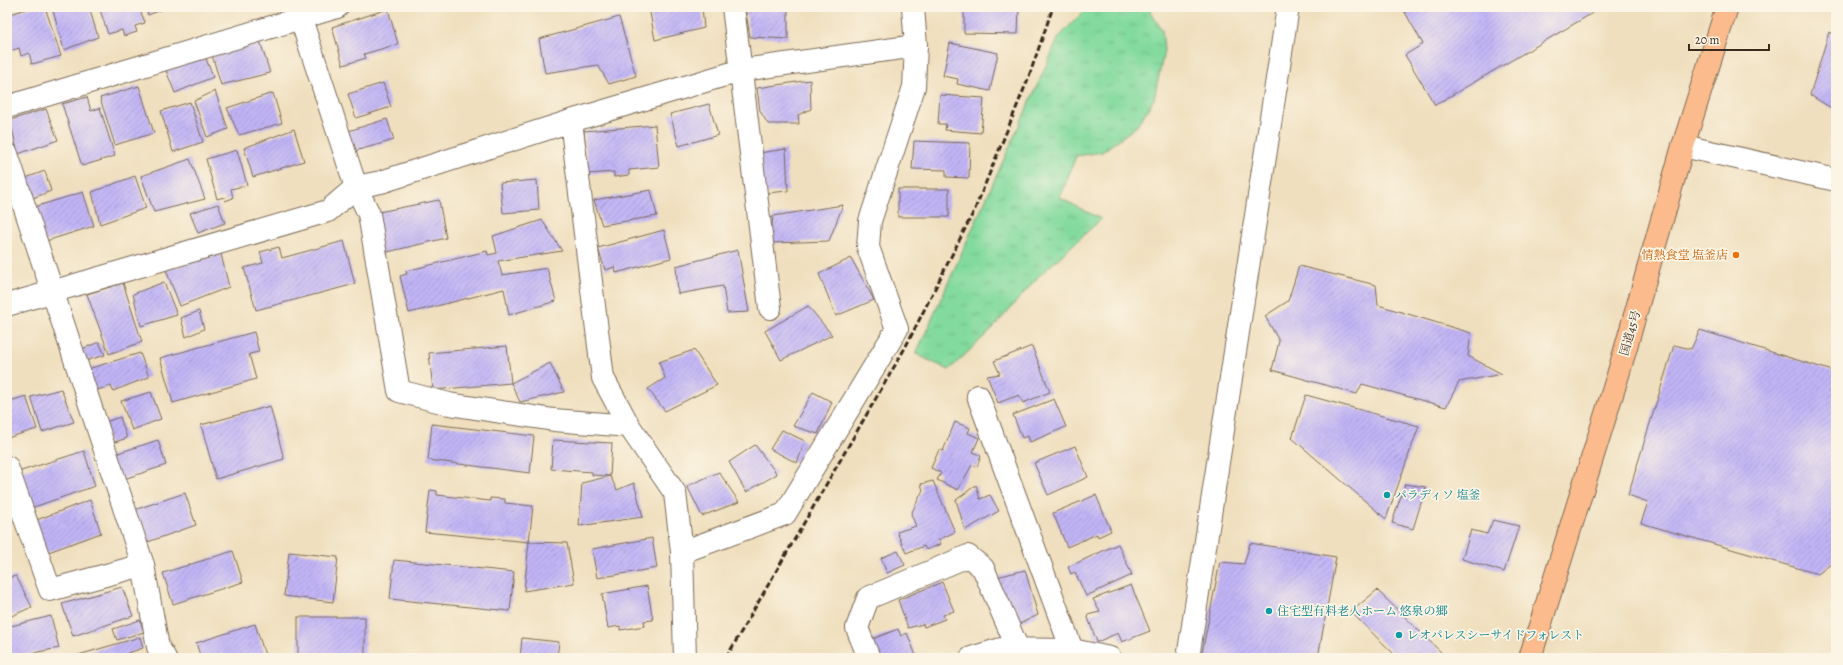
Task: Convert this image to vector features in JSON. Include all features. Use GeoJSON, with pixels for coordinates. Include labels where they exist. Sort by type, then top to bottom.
{"type":"FeatureCollection","features":[{"type":"Feature","properties":{"kind":"highway","name":"国道45号"},"geometry":{"type":"LineString","coordinates":[[1530,658],[1618,375],[1683,146],[1727,7]]}},
{"type":"Feature","properties":{"kind":"street"},"geometry":{"type":"LineString","coordinates":[[7,107],[299,13],[337,7]]}},
{"type":"Feature","properties":{"kind":"street"},"geometry":{"type":"LineString","coordinates":[[733,7],[742,70],[770,308]]}},
{"type":"Feature","properties":{"kind":"street"},"geometry":{"type":"LineString","coordinates":[[682,552],[785,514],[897,329],[868,247],[870,222],[914,87],[916,46],[912,7]]}},
{"type":"Feature","properties":{"kind":"street"},"geometry":{"type":"LineString","coordinates":[[1188,658],[1288,7]]}},
{"type":"Feature","properties":{"kind":"street"},"geometry":{"type":"LineString","coordinates":[[299,13],[356,187],[369,214],[398,390],[449,404],[554,420],[629,426]]}},
{"type":"Feature","properties":{"kind":"street"},"geometry":{"type":"LineString","coordinates":[[7,305],[328,211],[356,187],[381,182],[571,120],[742,70],[916,46]]}},
{"type":"Feature","properties":{"kind":"street"},"geometry":{"type":"LineString","coordinates":[[571,120],[604,378],[629,426],[675,493],[682,552],[685,658]]}},
{"type":"Feature","properties":{"kind":"street"},"geometry":{"type":"LineString","coordinates":[[1683,146],[1836,180]]}},
{"type":"Feature","properties":{"kind":"street"},"geometry":{"type":"LineString","coordinates":[[7,154],[51,291],[143,565],[158,647],[165,658]]}},
{"type":"Feature","properties":{"kind":"street"},"geometry":{"type":"LineString","coordinates":[[978,396],[1072,650]]}},
{"type":"Feature","properties":{"kind":"street"},"geometry":{"type":"LineString","coordinates":[[7,467],[50,590],[143,565]]}},
{"type":"Feature","properties":{"kind":"street"},"geometry":{"type":"LineString","coordinates":[[869,658],[858,628],[868,598],[968,556],[983,568],[1018,649]]}},
{"type":"Feature","properties":{"kind":"street"},"geometry":{"type":"LineString","coordinates":[[971,658],[1001,649],[1018,649],[1072,650],[1110,658]]}},
{"type":"Feature","properties":{"kind":"green space"},"geometry":{"type":"Polygon","coordinates":[[[1088,7],[1147,7],[1162,30],[1164,51],[1154,99],[1137,126],[1102,152],[1076,156],[1060,198],[1101,219],[1038,277],[994,327],[949,370],[916,354],[1059,37],[1088,7]]]}},
{"type":"Feature","properties":{"kind":"building"},"geometry":{"type":"Polygon","coordinates":[[[33,7],[45,7],[61,56],[32,64],[29,53],[21,56],[19,48],[7,52],[7,15],[33,7]]]}},
{"type":"Feature","properties":{"kind":"building"},"geometry":{"type":"Polygon","coordinates":[[[52,7],[89,7],[98,37],[64,50],[52,7]]]}},
{"type":"Feature","properties":{"kind":"building"},"geometry":{"type":"Polygon","coordinates":[[[99,7],[139,7],[145,23],[135,26],[137,32],[124,36],[122,30],[108,34],[99,7]]]}},
{"type":"Feature","properties":{"kind":"building"},"geometry":{"type":"Polygon","coordinates":[[[145,7],[169,7],[148,15],[145,7]]]}},
{"type":"Feature","properties":{"kind":"building"},"geometry":{"type":"Polygon","coordinates":[[[649,7],[702,7],[704,28],[655,40],[649,7]]]}},
{"type":"Feature","properties":{"kind":"building"},"geometry":{"type":"Polygon","coordinates":[[[745,7],[788,7],[788,39],[750,37],[745,7]]]}},
{"type":"Feature","properties":{"kind":"building"},"geometry":{"type":"Polygon","coordinates":[[[964,7],[1019,7],[1018,34],[964,33],[964,7]]]}},
{"type":"Feature","properties":{"kind":"building"},"geometry":{"type":"Polygon","coordinates":[[[1402,7],[1603,7],[1435,105],[1405,55],[1423,44],[1402,7]]]}},
{"type":"Feature","properties":{"kind":"building"},"geometry":{"type":"Polygon","coordinates":[[[388,9],[398,44],[364,54],[366,58],[343,65],[332,27],[388,9]]]}},
{"type":"Feature","properties":{"kind":"building"},"geometry":{"type":"Polygon","coordinates":[[[619,17],[636,76],[609,84],[598,65],[545,73],[539,39],[619,17]]]}},
{"type":"Feature","properties":{"kind":"building"},"geometry":{"type":"Polygon","coordinates":[[[1829,32],[1836,36],[1836,111],[1810,95],[1829,32]]]}},
{"type":"Feature","properties":{"kind":"building"},"geometry":{"type":"Polygon","coordinates":[[[260,41],[270,73],[221,85],[212,55],[260,41]]]}},
{"type":"Feature","properties":{"kind":"building"},"geometry":{"type":"Polygon","coordinates":[[[950,43],[998,53],[990,91],[957,84],[958,79],[943,76],[950,43]]]}},
{"type":"Feature","properties":{"kind":"building"},"geometry":{"type":"Polygon","coordinates":[[[205,56],[213,77],[175,93],[165,68],[205,56]]]}},
{"type":"Feature","properties":{"kind":"building"},"geometry":{"type":"Polygon","coordinates":[[[810,80],[811,109],[798,115],[799,124],[768,124],[760,111],[757,88],[810,80]]]}},
{"type":"Feature","properties":{"kind":"building"},"geometry":{"type":"Polygon","coordinates":[[[383,83],[391,107],[356,118],[348,94],[383,83]]]}},
{"type":"Feature","properties":{"kind":"building"},"geometry":{"type":"Polygon","coordinates":[[[139,86],[154,133],[115,145],[100,98],[139,86]]]}},
{"type":"Feature","properties":{"kind":"building"},"geometry":{"type":"Polygon","coordinates":[[[215,91],[228,129],[207,137],[194,101],[215,91]]]}},
{"type":"Feature","properties":{"kind":"building"},"geometry":{"type":"Polygon","coordinates":[[[273,93],[282,123],[239,135],[227,108],[273,93]]]}},
{"type":"Feature","properties":{"kind":"building"},"geometry":{"type":"Polygon","coordinates":[[[940,95],[984,98],[981,133],[945,130],[946,124],[938,124],[940,95]]]}},
{"type":"Feature","properties":{"kind":"building"},"geometry":{"type":"Polygon","coordinates":[[[87,97],[91,111],[100,108],[115,156],[82,166],[62,104],[87,97]]]}},
{"type":"Feature","properties":{"kind":"building"},"geometry":{"type":"Polygon","coordinates":[[[190,102],[203,142],[173,152],[161,111],[190,102]]]}},
{"type":"Feature","properties":{"kind":"building"},"geometry":{"type":"Polygon","coordinates":[[[709,104],[718,135],[679,146],[670,114],[709,104]]]}},
{"type":"Feature","properties":{"kind":"building"},"geometry":{"type":"Polygon","coordinates":[[[46,109],[58,140],[18,154],[10,120],[46,109]]]}},
{"type":"Feature","properties":{"kind":"building"},"geometry":{"type":"Polygon","coordinates":[[[387,119],[394,140],[355,151],[345,132],[387,119]]]}},
{"type":"Feature","properties":{"kind":"building"},"geometry":{"type":"Polygon","coordinates":[[[655,125],[659,167],[629,170],[629,175],[614,177],[614,172],[588,174],[584,131],[655,125]]]}},
{"type":"Feature","properties":{"kind":"building"},"geometry":{"type":"Polygon","coordinates":[[[294,129],[304,161],[253,177],[244,148],[294,129]]]}},
{"type":"Feature","properties":{"kind":"building"},"geometry":{"type":"Polygon","coordinates":[[[914,141],[970,143],[969,178],[946,177],[946,170],[912,169],[914,141]]]}},
{"type":"Feature","properties":{"kind":"building"},"geometry":{"type":"Polygon","coordinates":[[[786,149],[788,191],[756,194],[752,154],[786,149]]]}},
{"type":"Feature","properties":{"kind":"building"},"geometry":{"type":"Polygon","coordinates":[[[237,150],[247,185],[231,189],[233,198],[225,201],[224,197],[217,199],[206,159],[237,150]]]}},
{"type":"Feature","properties":{"kind":"building"},"geometry":{"type":"Polygon","coordinates":[[[190,159],[205,199],[154,212],[141,176],[190,159]]]}},
{"type":"Feature","properties":{"kind":"building"},"geometry":{"type":"Polygon","coordinates":[[[45,171],[51,191],[28,200],[20,180],[45,171]]]}},
{"type":"Feature","properties":{"kind":"building"},"geometry":{"type":"Polygon","coordinates":[[[135,176],[146,208],[100,224],[92,192],[135,176]]]}},
{"type":"Feature","properties":{"kind":"building"},"geometry":{"type":"Polygon","coordinates":[[[537,180],[539,210],[503,213],[500,183],[537,180]]]}},
{"type":"Feature","properties":{"kind":"building"},"geometry":{"type":"Polygon","coordinates":[[[898,189],[949,189],[949,217],[898,217],[898,189]]]}},
{"type":"Feature","properties":{"kind":"building"},"geometry":{"type":"Polygon","coordinates":[[[651,190],[657,216],[602,225],[594,200],[651,190]]]}},
{"type":"Feature","properties":{"kind":"building"},"geometry":{"type":"Polygon","coordinates":[[[83,192],[94,226],[43,242],[31,208],[83,192]]]}},
{"type":"Feature","properties":{"kind":"building"},"geometry":{"type":"Polygon","coordinates":[[[439,200],[446,238],[375,255],[369,214],[439,200]]]}},
{"type":"Feature","properties":{"kind":"building"},"geometry":{"type":"Polygon","coordinates":[[[218,204],[225,223],[198,233],[190,213],[218,204]]]}},
{"type":"Feature","properties":{"kind":"building"},"geometry":{"type":"Polygon","coordinates":[[[843,205],[829,241],[770,243],[773,216],[843,205]]]}},
{"type":"Feature","properties":{"kind":"building"},"geometry":{"type":"Polygon","coordinates":[[[542,220],[562,251],[498,261],[502,275],[547,268],[556,301],[509,315],[504,289],[409,313],[400,276],[407,274],[406,271],[487,251],[488,255],[497,253],[493,236],[542,220]]]}},
{"type":"Feature","properties":{"kind":"building"},"geometry":{"type":"Polygon","coordinates":[[[664,230],[671,258],[616,273],[615,267],[605,270],[598,248],[664,230]]]}},
{"type":"Feature","properties":{"kind":"building"},"geometry":{"type":"Polygon","coordinates":[[[344,241],[355,284],[256,310],[244,268],[263,263],[260,252],[279,247],[282,258],[344,241]]]}},
{"type":"Feature","properties":{"kind":"building"},"geometry":{"type":"Polygon","coordinates":[[[738,250],[749,312],[727,313],[723,286],[678,294],[676,266],[738,250]]]}},
{"type":"Feature","properties":{"kind":"building"},"geometry":{"type":"Polygon","coordinates":[[[221,254],[229,287],[180,306],[166,270],[221,254]]]}},
{"type":"Feature","properties":{"kind":"building"},"geometry":{"type":"Polygon","coordinates":[[[851,258],[874,300],[836,316],[819,274],[851,258]]]}},
{"type":"Feature","properties":{"kind":"building"},"geometry":{"type":"Polygon","coordinates":[[[1299,266],[1376,285],[1378,305],[1471,333],[1468,356],[1502,374],[1459,382],[1446,407],[1362,384],[1357,394],[1272,370],[1279,341],[1265,316],[1288,301],[1299,266]]]}},
{"type":"Feature","properties":{"kind":"building"},"geometry":{"type":"Polygon","coordinates":[[[164,282],[177,315],[141,326],[133,294],[164,282]]]}},
{"type":"Feature","properties":{"kind":"building"},"geometry":{"type":"Polygon","coordinates":[[[123,283],[142,342],[109,354],[87,294],[123,283]]]}},
{"type":"Feature","properties":{"kind":"building"},"geometry":{"type":"Polygon","coordinates":[[[808,306],[832,335],[781,360],[765,331],[808,306]]]}},
{"type":"Feature","properties":{"kind":"building"},"geometry":{"type":"Polygon","coordinates":[[[199,311],[204,329],[186,337],[181,318],[199,311]]]}},
{"type":"Feature","properties":{"kind":"building"},"geometry":{"type":"Polygon","coordinates":[[[1700,330],[1836,372],[1836,560],[1818,574],[1641,523],[1648,502],[1628,495],[1674,345],[1691,349],[1700,330]]]}},
{"type":"Feature","properties":{"kind":"building"},"geometry":{"type":"Polygon","coordinates":[[[254,332],[259,352],[249,354],[256,379],[173,403],[160,358],[254,332]]]}},
{"type":"Feature","properties":{"kind":"building"},"geometry":{"type":"Polygon","coordinates":[[[99,342],[105,355],[82,362],[77,351],[99,342]]]}},
{"type":"Feature","properties":{"kind":"building"},"geometry":{"type":"Polygon","coordinates":[[[507,346],[511,383],[433,390],[429,353],[507,346]]]}},
{"type":"Feature","properties":{"kind":"building"},"geometry":{"type":"Polygon","coordinates":[[[1032,346],[1050,392],[1023,403],[1019,395],[998,403],[987,376],[1000,374],[994,361],[1032,346]]]}},
{"type":"Feature","properties":{"kind":"building"},"geometry":{"type":"Polygon","coordinates":[[[694,350],[717,385],[665,411],[648,389],[665,378],[659,362],[694,350]]]}},
{"type":"Feature","properties":{"kind":"building"},"geometry":{"type":"Polygon","coordinates":[[[140,353],[149,377],[113,391],[111,386],[93,391],[85,370],[140,353]]]}},
{"type":"Feature","properties":{"kind":"building"},"geometry":{"type":"Polygon","coordinates":[[[550,363],[564,392],[520,402],[511,383],[550,363]]]}},
{"type":"Feature","properties":{"kind":"building"},"geometry":{"type":"Polygon","coordinates":[[[61,389],[74,422],[42,432],[31,397],[61,389]]]}},
{"type":"Feature","properties":{"kind":"building"},"geometry":{"type":"Polygon","coordinates":[[[151,392],[161,419],[132,430],[121,401],[151,392]]]}},
{"type":"Feature","properties":{"kind":"building"},"geometry":{"type":"Polygon","coordinates":[[[813,392],[832,402],[818,434],[793,426],[813,392]]]}},
{"type":"Feature","properties":{"kind":"building"},"geometry":{"type":"Polygon","coordinates":[[[1306,395],[1419,426],[1386,519],[1292,438],[1306,395]]]}},
{"type":"Feature","properties":{"kind":"building"},"geometry":{"type":"Polygon","coordinates":[[[26,396],[37,429],[7,438],[7,402],[26,396]]]}},
{"type":"Feature","properties":{"kind":"building"},"geometry":{"type":"Polygon","coordinates":[[[1054,399],[1066,427],[1030,442],[1028,436],[1022,438],[1013,415],[1054,399]]]}},
{"type":"Feature","properties":{"kind":"building"},"geometry":{"type":"Polygon","coordinates":[[[270,406],[284,459],[216,479],[201,425],[270,406]]]}},
{"type":"Feature","properties":{"kind":"building"},"geometry":{"type":"Polygon","coordinates":[[[120,417],[127,438],[109,444],[102,423],[120,417]]]}},
{"type":"Feature","properties":{"kind":"building"},"geometry":{"type":"Polygon","coordinates":[[[955,422],[970,428],[968,433],[979,438],[973,452],[981,456],[977,467],[972,465],[958,490],[937,480],[941,473],[931,468],[939,450],[943,451],[955,422]]]}},
{"type":"Feature","properties":{"kind":"building"},"geometry":{"type":"Polygon","coordinates":[[[432,424],[534,436],[530,473],[428,460],[432,424]]]}},
{"type":"Feature","properties":{"kind":"building"},"geometry":{"type":"Polygon","coordinates":[[[782,430],[805,441],[797,463],[770,449],[782,430]]]}},
{"type":"Feature","properties":{"kind":"building"},"geometry":{"type":"Polygon","coordinates":[[[158,440],[166,465],[118,481],[109,456],[158,440]]]}},
{"type":"Feature","properties":{"kind":"building"},"geometry":{"type":"Polygon","coordinates":[[[553,440],[612,443],[610,476],[592,475],[592,472],[551,469],[553,440]]]}},
{"type":"Feature","properties":{"kind":"building"},"geometry":{"type":"Polygon","coordinates":[[[755,445],[777,474],[746,492],[729,462],[755,445]]]}},
{"type":"Feature","properties":{"kind":"building"},"geometry":{"type":"Polygon","coordinates":[[[1075,446],[1088,477],[1048,495],[1034,463],[1075,446]]]}},
{"type":"Feature","properties":{"kind":"building"},"geometry":{"type":"Polygon","coordinates":[[[84,451],[95,486],[28,509],[15,473],[84,451]]]}},
{"type":"Feature","properties":{"kind":"building"},"geometry":{"type":"Polygon","coordinates":[[[719,472],[739,502],[702,516],[687,486],[719,472]]]}},
{"type":"Feature","properties":{"kind":"building"},"geometry":{"type":"Polygon","coordinates":[[[610,476],[617,490],[634,483],[643,517],[579,526],[582,483],[610,476]]]}},
{"type":"Feature","properties":{"kind":"building"},"geometry":{"type":"Polygon","coordinates":[[[933,481],[955,532],[938,540],[941,544],[926,550],[924,546],[906,553],[897,532],[916,526],[911,514],[923,490],[921,484],[933,481]]]}},
{"type":"Feature","properties":{"kind":"building"},"geometry":{"type":"Polygon","coordinates":[[[1405,484],[1426,487],[1413,529],[1392,523],[1405,484]]]}},
{"type":"Feature","properties":{"kind":"building"},"geometry":{"type":"Polygon","coordinates":[[[976,485],[980,499],[990,495],[999,511],[965,530],[956,500],[976,485]]]}},
{"type":"Feature","properties":{"kind":"building"},"geometry":{"type":"Polygon","coordinates":[[[430,490],[437,491],[437,495],[490,501],[490,498],[505,499],[505,503],[533,506],[529,542],[425,532],[430,490]]]}},
{"type":"Feature","properties":{"kind":"building"},"geometry":{"type":"Polygon","coordinates":[[[185,493],[196,525],[142,544],[131,511],[185,493]]]}},
{"type":"Feature","properties":{"kind":"building"},"geometry":{"type":"Polygon","coordinates":[[[1096,495],[1111,531],[1098,537],[1097,534],[1067,547],[1053,513],[1096,495]]]}},
{"type":"Feature","properties":{"kind":"building"},"geometry":{"type":"Polygon","coordinates":[[[90,500],[101,533],[43,554],[31,522],[90,500]]]}},
{"type":"Feature","properties":{"kind":"building"},"geometry":{"type":"Polygon","coordinates":[[[1493,520],[1519,526],[1504,572],[1462,559],[1471,530],[1487,534],[1493,520]]]}},
{"type":"Feature","properties":{"kind":"building"},"geometry":{"type":"Polygon","coordinates":[[[652,538],[657,568],[597,578],[592,549],[652,538]]]}},
{"type":"Feature","properties":{"kind":"building"},"geometry":{"type":"Polygon","coordinates":[[[529,542],[567,543],[574,583],[524,591],[529,542]]]}},
{"type":"Feature","properties":{"kind":"building","name":"住宅型有料老人ホーム 悠泉の郷"},"geometry":{"type":"Polygon","coordinates":[[[1250,543],[1336,557],[1318,658],[1201,658],[1220,562],[1244,564],[1250,543]]]}},
{"type":"Feature","properties":{"kind":"building"},"geometry":{"type":"Polygon","coordinates":[[[1118,544],[1132,575],[1086,596],[1075,572],[1071,574],[1068,567],[1118,544]]]}},
{"type":"Feature","properties":{"kind":"building"},"geometry":{"type":"Polygon","coordinates":[[[233,551],[243,582],[173,604],[163,573],[233,551]]]}},
{"type":"Feature","properties":{"kind":"building"},"geometry":{"type":"Polygon","coordinates":[[[898,551],[905,565],[887,573],[881,558],[898,551]]]}},
{"type":"Feature","properties":{"kind":"building"},"geometry":{"type":"Polygon","coordinates":[[[289,552],[338,557],[333,602],[284,596],[289,552]]]}},
{"type":"Feature","properties":{"kind":"building"},"geometry":{"type":"Polygon","coordinates":[[[394,560],[514,572],[510,611],[390,599],[394,560]]]}},
{"type":"Feature","properties":{"kind":"building"},"geometry":{"type":"Polygon","coordinates":[[[1025,570],[1038,615],[1015,626],[997,577],[1025,570]]]}},
{"type":"Feature","properties":{"kind":"building"},"geometry":{"type":"Polygon","coordinates":[[[16,576],[32,607],[7,618],[7,578],[16,576]]]}},
{"type":"Feature","properties":{"kind":"building"},"geometry":{"type":"Polygon","coordinates":[[[942,582],[954,611],[943,615],[945,619],[924,627],[923,624],[908,628],[898,600],[942,582]]]}},
{"type":"Feature","properties":{"kind":"building"},"geometry":{"type":"Polygon","coordinates":[[[1131,585],[1150,631],[1122,642],[1118,633],[1097,642],[1087,615],[1100,612],[1093,599],[1131,585]]]}},
{"type":"Feature","properties":{"kind":"building"},"geometry":{"type":"Polygon","coordinates":[[[647,586],[653,620],[644,621],[645,626],[620,630],[620,626],[608,628],[602,594],[647,586]]]}},
{"type":"Feature","properties":{"kind":"building"},"geometry":{"type":"Polygon","coordinates":[[[122,587],[133,616],[73,636],[62,604],[122,587]]]}},
{"type":"Feature","properties":{"kind":"building","name":"レオパレスシーサイドフォレスト"},"geometry":{"type":"Polygon","coordinates":[[[1377,590],[1447,658],[1398,658],[1351,612],[1377,590]]]}},
{"type":"Feature","properties":{"kind":"building"},"geometry":{"type":"Polygon","coordinates":[[[51,616],[59,648],[7,658],[7,627],[51,616]]]}},
{"type":"Feature","properties":{"kind":"building"},"geometry":{"type":"Polygon","coordinates":[[[298,617],[365,617],[365,658],[298,658],[298,617]]]}},
{"type":"Feature","properties":{"kind":"building"},"geometry":{"type":"Polygon","coordinates":[[[140,620],[144,632],[117,640],[113,629],[140,620]]]}},
{"type":"Feature","properties":{"kind":"building"},"geometry":{"type":"Polygon","coordinates":[[[255,624],[266,658],[201,658],[196,643],[255,624]]]}},
{"type":"Feature","properties":{"kind":"building"},"geometry":{"type":"Polygon","coordinates":[[[898,629],[901,636],[907,633],[917,658],[878,658],[870,640],[898,629]]]}},
{"type":"Feature","properties":{"kind":"building"},"geometry":{"type":"Polygon","coordinates":[[[140,637],[143,648],[128,653],[129,658],[76,658],[75,656],[140,637]]]}},
{"type":"Feature","properties":{"kind":"building"},"geometry":{"type":"Polygon","coordinates":[[[522,638],[559,642],[557,658],[520,658],[522,638]]]}},
{"type":"Feature","properties":{"kind":"railway"},"geometry":{"type":"LineString","coordinates":[[726,658],[905,348],[975,209],[1028,79],[1053,7]]}},
{"type":"Feature","properties":{"kind":"place","name":"情熱食堂 塩釜店"},"geometry":{"type":"Point","coordinates":[1736,255]}},
{"type":"Feature","properties":{"kind":"place","name":"パラディソ 塩釜"},"geometry":{"type":"Point","coordinates":[1387,495]}},
{"type":"Feature","properties":{"kind":"place","name":"住宅型有料老人ホーム 悠泉の郷"},"geometry":{"type":"Point","coordinates":[1269,611]}},
{"type":"Feature","properties":{"kind":"place","name":"レオパレスシーサイドフォレスト"},"geometry":{"type":"Point","coordinates":[1399,635]}}]}
